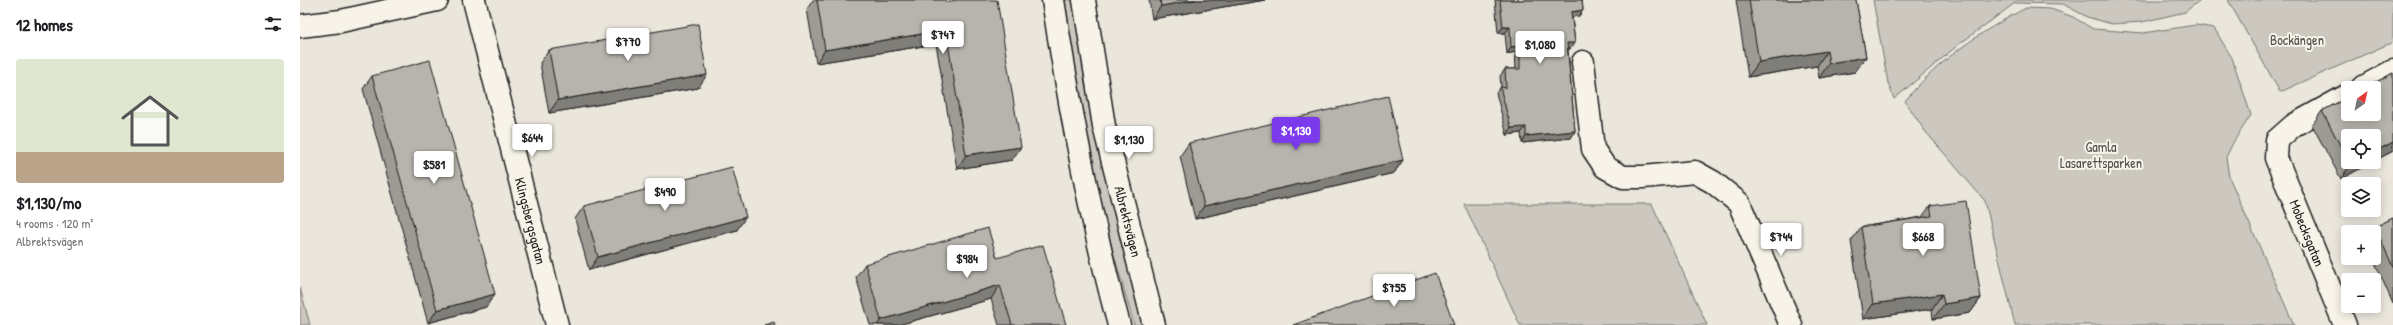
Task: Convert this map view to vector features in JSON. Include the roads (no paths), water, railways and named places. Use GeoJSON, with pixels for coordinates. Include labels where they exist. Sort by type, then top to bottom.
{"type":"FeatureCollection","features":[{"type":"Feature","properties":{"kind":"street"},"geometry":{"type":"LineString","coordinates":[[300,26],[341,21],[437,0]]}},
{"type":"Feature","properties":{"kind":"street","name":"Klingsbergsgatan"},"geometry":{"type":"LineString","coordinates":[[474,0],[557,325]]}},
{"type":"Feature","properties":{"kind":"street"},"geometry":{"type":"LineString","coordinates":[[1053,0],[1083,178],[1119,325]]}},
{"type":"Feature","properties":{"kind":"street","name":"Albrektsvägen"},"geometry":{"type":"LineString","coordinates":[[1084,0],[1104,126],[1154,325]]}},
{"type":"Feature","properties":{"kind":"street"},"geometry":{"type":"LineString","coordinates":[[1583,62],[1593,149],[1605,167],[1622,177],[1642,177],[1695,172],[1713,182],[1739,203],[1791,325]]}},
{"type":"Feature","properties":{"kind":"street"},"geometry":{"type":"LineString","coordinates":[[2375,81],[2393,71]]}},
{"type":"Feature","properties":{"kind":"street","name":"Mobecksgatan"},"geometry":{"type":"LineString","coordinates":[[2341,99],[2294,125],[2277,140],[2276,158],[2345,325]]}},
{"type":"Feature","properties":{"kind":"park label","name":"Bockängen"},"geometry":{"type":"Point","coordinates":[2297,40]}},
{"type":"Feature","properties":{"kind":"park label","name":"Gamla Lasarettsparken"},"geometry":{"type":"Point","coordinates":[2101,156]}}]}
